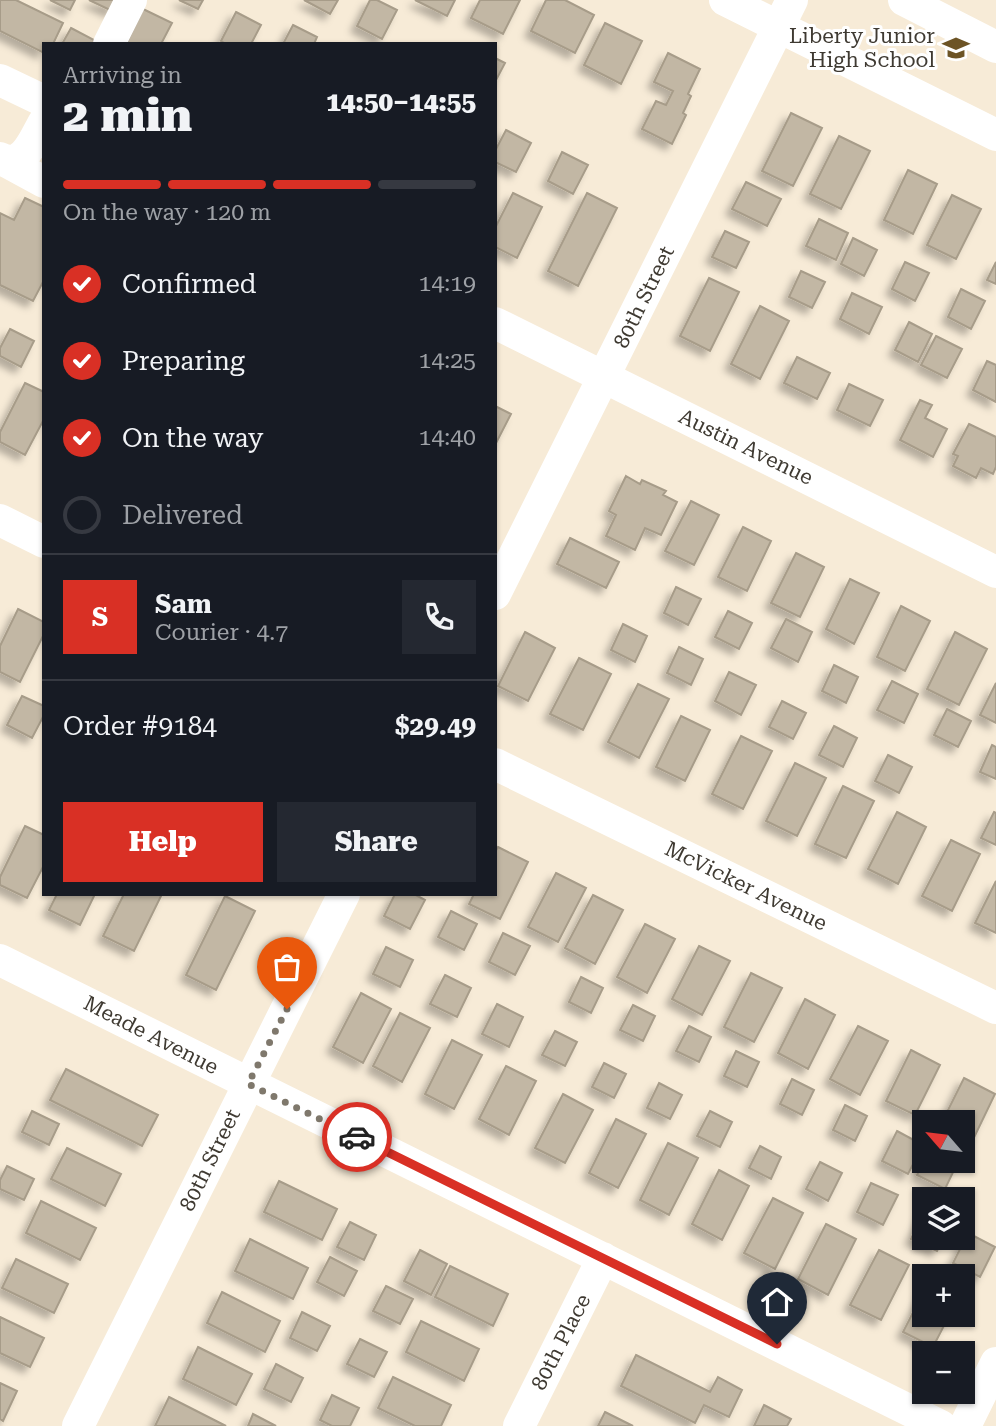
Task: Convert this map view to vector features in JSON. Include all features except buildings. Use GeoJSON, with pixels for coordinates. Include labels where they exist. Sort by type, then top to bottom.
{"type":"FeatureCollection","features":[{"type":"Feature","properties":{"kind":"street"},"geometry":{"type":"LineString","coordinates":[[110,42],[131,0]]}},
{"type":"Feature","properties":{"kind":"street"},"geometry":{"type":"LineString","coordinates":[[725,0],[786,14],[996,135]]}},
{"type":"Feature","properties":{"kind":"street"},"geometry":{"type":"LineString","coordinates":[[904,0],[996,47]]}},
{"type":"Feature","properties":{"kind":"street","name":"80th Street"},"geometry":{"type":"LineString","coordinates":[[497,590],[786,14]]}},
{"type":"Feature","properties":{"kind":"street"},"geometry":{"type":"LineString","coordinates":[[0,80],[42,100]]}},
{"type":"Feature","properties":{"kind":"street"},"geometry":{"type":"LineString","coordinates":[[5,161],[18,161],[29,149],[42,126]]}},
{"type":"Feature","properties":{"kind":"street"},"geometry":{"type":"LineString","coordinates":[[5,161],[42,181]]}},
{"type":"Feature","properties":{"kind":"street","name":"Austin Avenue"},"geometry":{"type":"LineString","coordinates":[[497,324],[996,572]]}},
{"type":"Feature","properties":{"kind":"street"},"geometry":{"type":"LineString","coordinates":[[0,520],[42,541]]}},
{"type":"Feature","properties":{"kind":"street","name":"McVicker Avenue"},"geometry":{"type":"LineString","coordinates":[[497,765],[996,1008]]}},
{"type":"Feature","properties":{"kind":"street","name":"80th Street"},"geometry":{"type":"LineString","coordinates":[[78,1426],[343,896]]}},
{"type":"Feature","properties":{"kind":"street","name":"Meade Avenue"},"geometry":{"type":"LineString","coordinates":[[0,960],[941,1426]]}},
{"type":"Feature","properties":{"kind":"street","name":"80th Place"},"geometry":{"type":"LineString","coordinates":[[519,1426],[603,1258]]}},
{"type":"Feature","properties":{"kind":"street"},"geometry":{"type":"LineString","coordinates":[[965,1426],[996,1363]]}},
{"type":"Feature","properties":{"kind":"way so far"},"geometry":{"type":"LineString","coordinates":[[287,1009],[248,1084],[357,1137]]}},
{"type":"Feature","properties":{"kind":"place","name":"Liberty Junior High School"},"geometry":{"type":"Point","coordinates":[956,48]}},
{"type":"Feature","properties":{"kind":"route"},"geometry":{"type":"LineString","coordinates":[[357,1137],[777,1344]]}}]}
